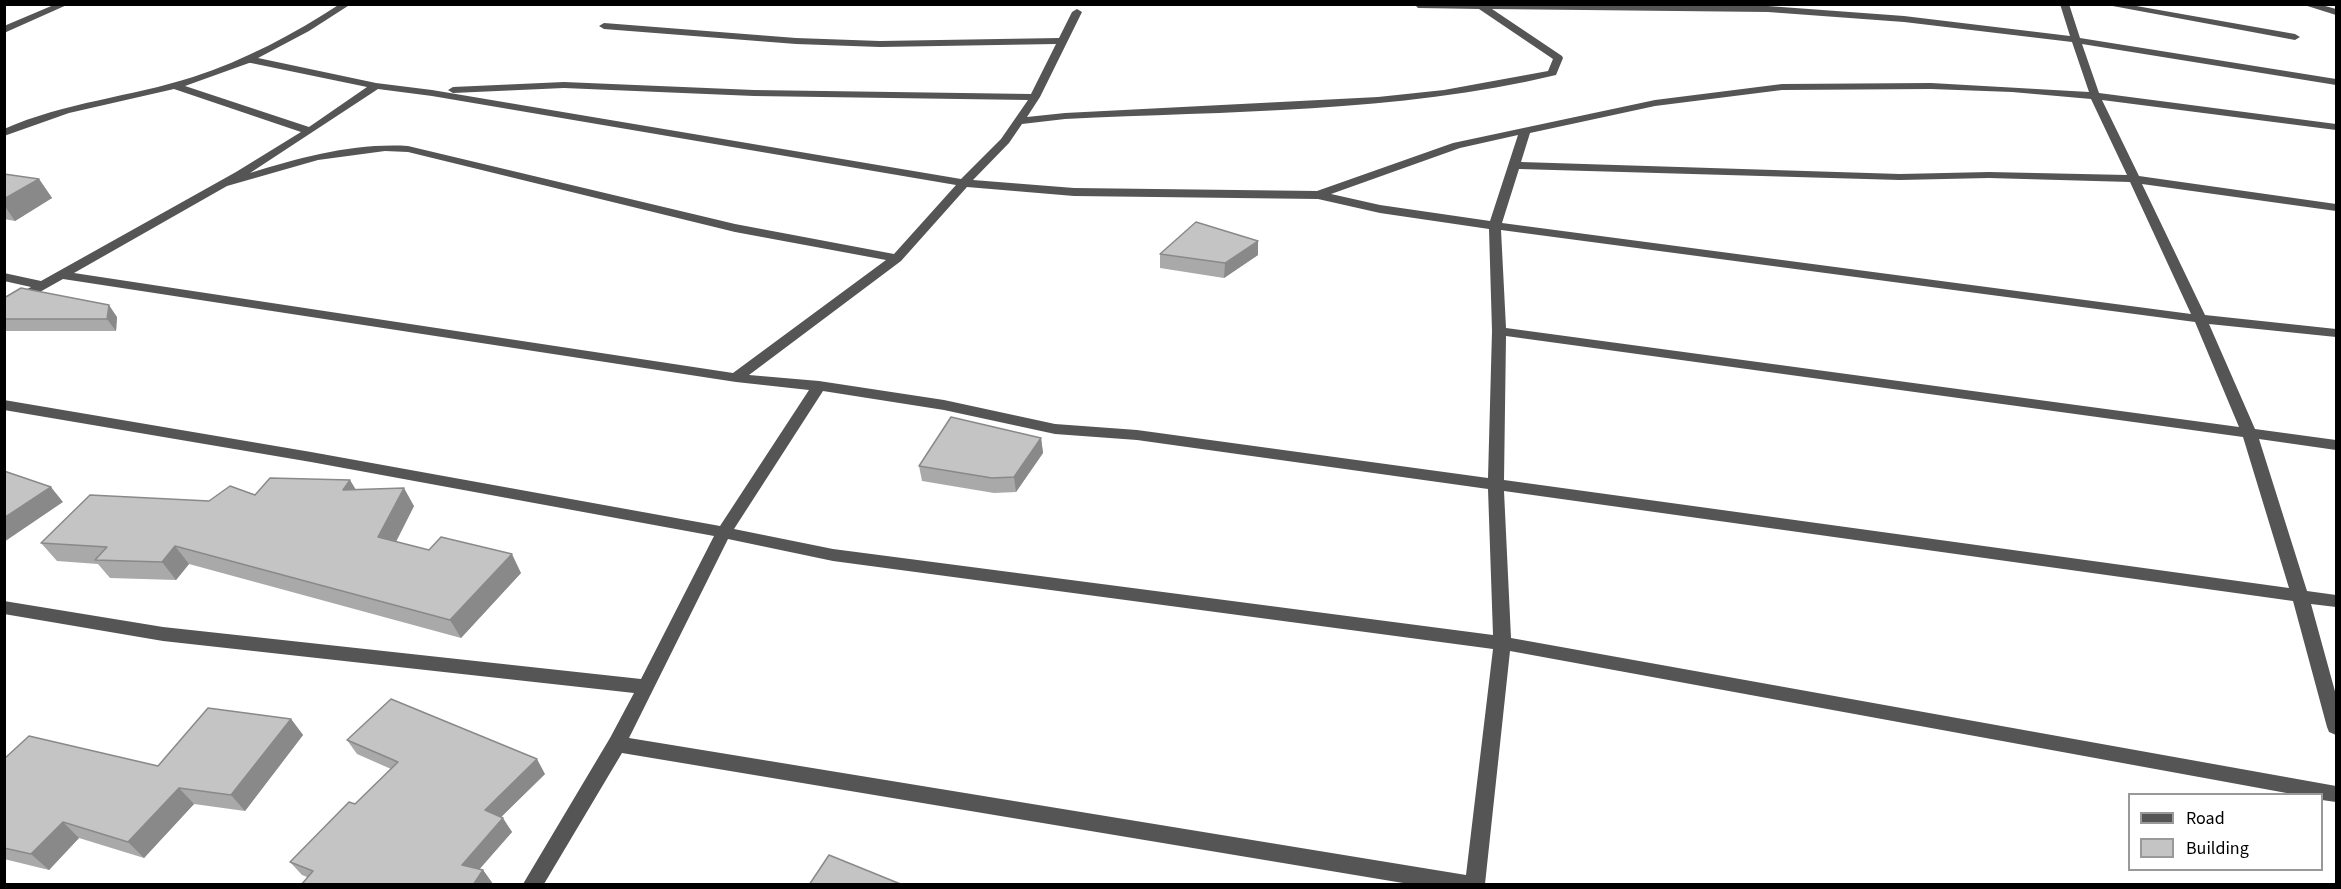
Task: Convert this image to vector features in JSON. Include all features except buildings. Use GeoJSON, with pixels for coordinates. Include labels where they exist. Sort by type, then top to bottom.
{"type":"FeatureCollection","features":[{"type":"Feature","properties":{"kind":"street"},"geometry":{"type":"LineString","coordinates":[[4,30],[65,4]]}},
{"type":"Feature","properties":{"kind":"street"},"geometry":{"type":"LineString","coordinates":[[4,133],[51,116],[176,86],[251,60],[347,4]]}},
{"type":"Feature","properties":{"kind":"street"},"geometry":{"type":"LineString","coordinates":[[2064,4],[2095,96],[2200,319],[2249,432],[2300,595],[2337,727]]}},
{"type":"Feature","properties":{"kind":"street"},"geometry":{"type":"LineString","coordinates":[[2106,4],[2295,37]]}},
{"type":"Feature","properties":{"kind":"street"},"geometry":{"type":"LineString","coordinates":[[2305,4],[2337,12]]}},
{"type":"Feature","properties":{"kind":"street"},"geometry":{"type":"LineString","coordinates":[[1418,5],[1768,9],[1904,19],[2076,40],[2337,82]]}},
{"type":"Feature","properties":{"kind":"street"},"geometry":{"type":"LineString","coordinates":[[1019,121],[1065,116],[1378,100],[1444,93],[1552,72],[1557,58],[1482,6]]}},
{"type":"Feature","properties":{"kind":"street"},"geometry":{"type":"LineString","coordinates":[[1901,8],[1904,19]]}},
{"type":"Feature","properties":{"kind":"street"},"geometry":{"type":"LineString","coordinates":[[736,378],[897,258],[1005,141],[1035,97],[1077,12]]}},
{"type":"Feature","properties":{"kind":"street"},"geometry":{"type":"LineString","coordinates":[[604,26],[796,41],[880,44],[1062,41]]}},
{"type":"Feature","properties":{"kind":"street"},"geometry":{"type":"LineString","coordinates":[[251,60],[376,86],[427,92],[964,183],[1074,192],[1318,195],[1380,210],[1495,226],[2200,319],[2337,333]]}},
{"type":"Feature","properties":{"kind":"street"},"geometry":{"type":"LineString","coordinates":[[427,92],[564,85],[754,93],[1035,97]]}},
{"type":"Feature","properties":{"kind":"street"},"geometry":{"type":"LineString","coordinates":[[176,86],[310,131]]}},
{"type":"Feature","properties":{"kind":"street"},"geometry":{"type":"LineString","coordinates":[[4,308],[227,183],[376,86]]}},
{"type":"Feature","properties":{"kind":"street"},"geometry":{"type":"LineString","coordinates":[[1318,195],[1457,145],[1655,102],[1782,87],[1932,86],[2095,96],[2337,127]]}},
{"type":"Feature","properties":{"kind":"street"},"geometry":{"type":"LineString","coordinates":[[1475,885],[1502,643],[1496,486],[1499,331],[1495,226],[1526,129]]}},
{"type":"Feature","properties":{"kind":"street"},"geometry":{"type":"LineString","coordinates":[[227,183],[332,154],[385,146],[408,149],[735,228],[897,258]]}},
{"type":"Feature","properties":{"kind":"street"},"geometry":{"type":"LineString","coordinates":[[1515,165],[1900,177],[1989,175],[2134,180],[2337,207]]}},
{"type":"Feature","properties":{"kind":"street"},"geometry":{"type":"LineString","coordinates":[[61,275],[736,378],[819,386],[944,405],[1055,429],[1137,435],[2337,601]]}},
{"type":"Feature","properties":{"kind":"street"},"geometry":{"type":"LineString","coordinates":[[4,277],[42,285]]}},
{"type":"Feature","properties":{"kind":"street"},"geometry":{"type":"LineString","coordinates":[[1499,331],[2337,445]]}},
{"type":"Feature","properties":{"kind":"street"},"geometry":{"type":"LineString","coordinates":[[533,885],[617,744],[724,532],[819,386]]}},
{"type":"Feature","properties":{"kind":"street"},"geometry":{"type":"LineString","coordinates":[[4,405],[311,457],[443,483],[724,532],[833,555],[1502,643],[2337,794]]}},
{"type":"Feature","properties":{"kind":"street"},"geometry":{"type":"LineString","coordinates":[[4,607],[163,634],[646,687]]}},
{"type":"Feature","properties":{"kind":"street"},"geometry":{"type":"LineString","coordinates":[[617,744],[1463,885]]}}]}
